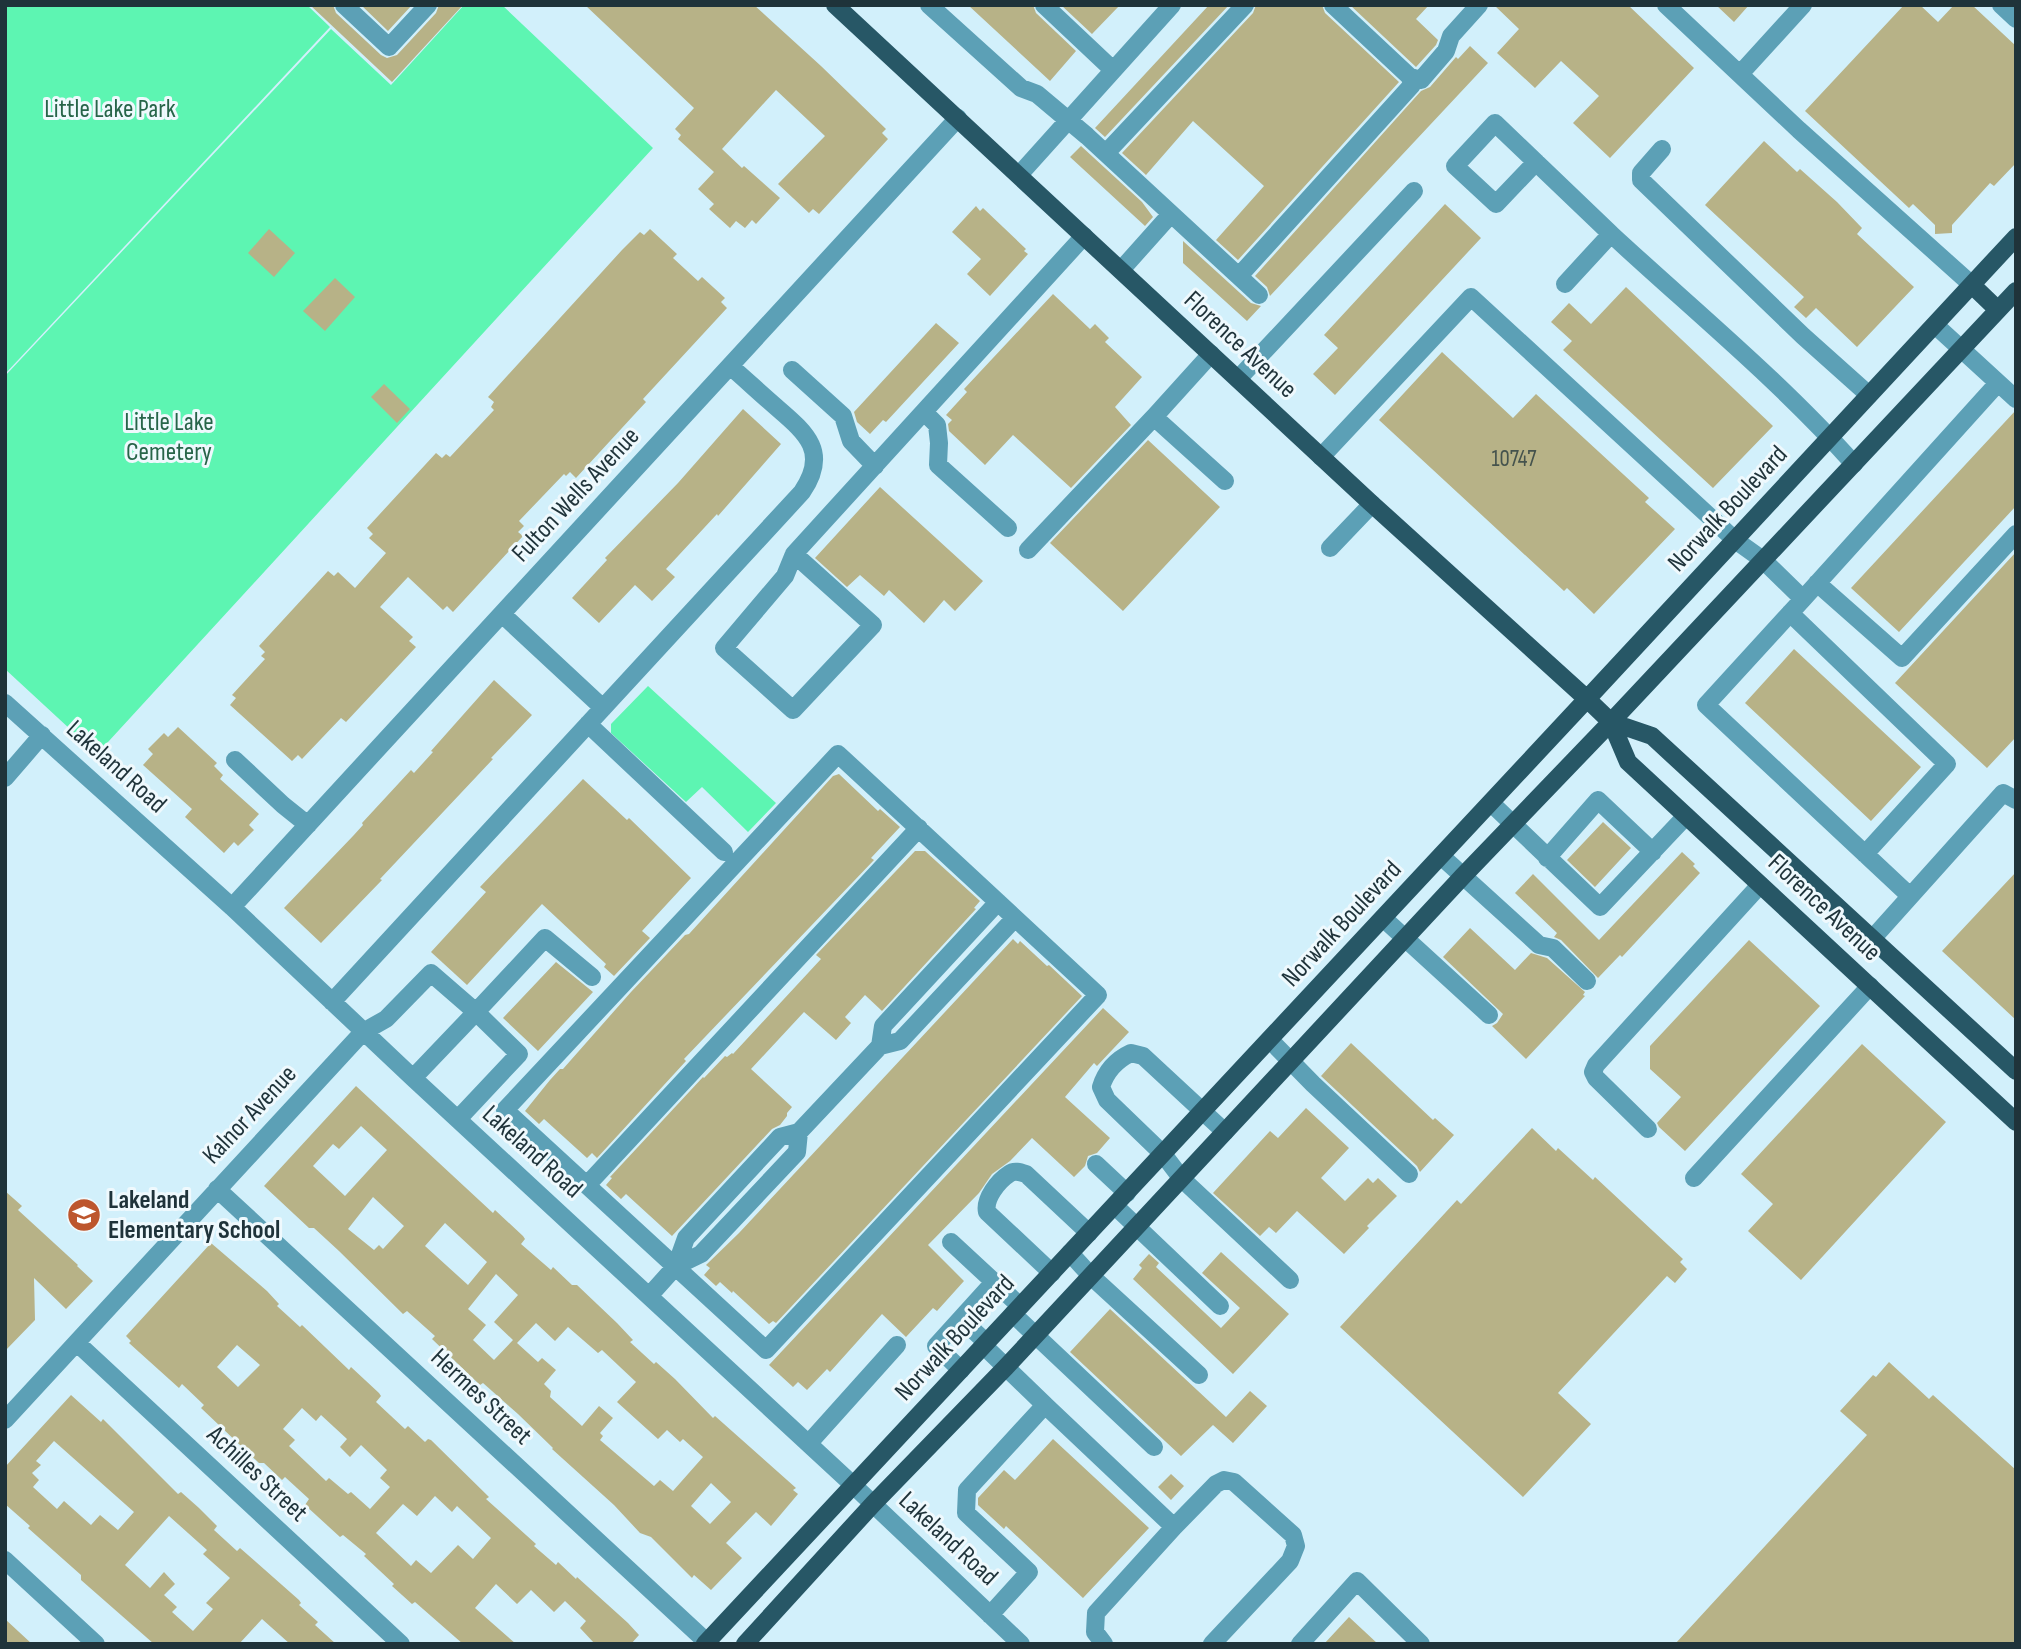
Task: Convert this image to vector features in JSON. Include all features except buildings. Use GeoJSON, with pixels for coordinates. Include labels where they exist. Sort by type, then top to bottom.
{"type":"FeatureCollection","features":[{"type":"Feature","properties":{"kind":"main road","name":"Florence Avenue"},"geometry":{"type":"LineString","coordinates":[[835,5],[1321,457],[1587,699],[1611,722],[1628,762],[2016,1122]]}},
{"type":"Feature","properties":{"kind":"main road","name":"Norwalk Boulevard"},"geometry":{"type":"LineString","coordinates":[[707,1643],[852,1484],[1383,919],[2016,237]]}},
{"type":"Feature","properties":{"kind":"main road"},"geometry":{"type":"LineString","coordinates":[[1972,285],[1998,310]]}},
{"type":"Feature","properties":{"kind":"main road"},"geometry":{"type":"LineString","coordinates":[[746,1644],[873,1504],[1006,1367],[1463,876],[2016,291]]}},
{"type":"Feature","properties":{"kind":"main road","name":"Florence Avenue"},"geometry":{"type":"LineString","coordinates":[[1611,722],[1652,736],[2016,1071]]}},
{"type":"Feature","properties":{"kind":"street"},"geometry":{"type":"LineString","coordinates":[[344,5],[389,47],[428,5]]}},
{"type":"Feature","properties":{"kind":"street"},"geometry":{"type":"LineString","coordinates":[[929,5],[1021,88],[1037,94],[1106,153],[1259,295]]}},
{"type":"Feature","properties":{"kind":"street"},"geometry":{"type":"LineString","coordinates":[[1044,5],[1113,70]]}},
{"type":"Feature","properties":{"kind":"street"},"geometry":{"type":"LineString","coordinates":[[1106,153],[1245,5]]}},
{"type":"Feature","properties":{"kind":"street"},"geometry":{"type":"LineString","coordinates":[[1333,5],[1410,77],[1421,80],[1446,51],[1451,36],[1479,5]]}},
{"type":"Feature","properties":{"kind":"street"},"geometry":{"type":"LineString","coordinates":[[1666,5],[1972,285]]}},
{"type":"Feature","properties":{"kind":"street"},"geometry":{"type":"LineString","coordinates":[[1740,74],[1803,5]]}},
{"type":"Feature","properties":{"kind":"street"},"geometry":{"type":"LineString","coordinates":[[2001,5],[2016,19]]}},
{"type":"Feature","properties":{"kind":"street"},"geometry":{"type":"LineString","coordinates":[[1019,175],[1113,70],[1163,8]]}},
{"type":"Feature","properties":{"kind":"street"},"geometry":{"type":"LineString","coordinates":[[1239,276],[1407,93],[1412,85],[1410,77]]}},
{"type":"Feature","properties":{"kind":"street","name":"Fulton Wells Avenue"},"geometry":{"type":"LineString","coordinates":[[232,907],[958,118]]}},
{"type":"Feature","properties":{"kind":"street"},"geometry":{"type":"LineString","coordinates":[[1536,162],[1496,204],[1455,166],[1495,123],[1830,437],[1854,464]]}},
{"type":"Feature","properties":{"kind":"street"},"geometry":{"type":"LineString","coordinates":[[1662,149],[1641,173],[1642,180],[1803,336],[1869,395]]}},
{"type":"Feature","properties":{"kind":"street"},"geometry":{"type":"LineString","coordinates":[[1238,379],[1413,191]]}},
{"type":"Feature","properties":{"kind":"street"},"geometry":{"type":"LineString","coordinates":[[1121,270],[1171,214]]}},
{"type":"Feature","properties":{"kind":"street"},"geometry":{"type":"LineString","coordinates":[[1565,284],[1611,234]]}},
{"type":"Feature","properties":{"kind":"street"},"geometry":{"type":"LineString","coordinates":[[794,554],[873,625],[793,710],[724,648],[785,576],[794,554],[1084,236]]}},
{"type":"Feature","properties":{"kind":"street"},"geometry":{"type":"LineString","coordinates":[[1321,457],[1471,297],[1735,540],[1763,560],[1803,599]]}},
{"type":"Feature","properties":{"kind":"street"},"geometry":{"type":"LineString","coordinates":[[1935,325],[2016,399]]}},
{"type":"Feature","properties":{"kind":"street"},"geometry":{"type":"LineString","coordinates":[[1028,550],[1211,354]]}},
{"type":"Feature","properties":{"kind":"street"},"geometry":{"type":"LineString","coordinates":[[332,1002],[810,481],[814,465],[813,447],[804,431],[730,366]]}},
{"type":"Feature","properties":{"kind":"street"},"geometry":{"type":"LineString","coordinates":[[792,370],[843,416],[851,441],[874,466]]}},
{"type":"Feature","properties":{"kind":"street"},"geometry":{"type":"LineString","coordinates":[[1910,896],[1706,705],[1998,383]]}},
{"type":"Feature","properties":{"kind":"street"},"geometry":{"type":"LineString","coordinates":[[924,412],[937,425],[938,465],[1008,528]]}},
{"type":"Feature","properties":{"kind":"street"},"geometry":{"type":"LineString","coordinates":[[1154,417],[1225,481]]}},
{"type":"Feature","properties":{"kind":"street"},"geometry":{"type":"LineString","coordinates":[[1330,548],[1372,504]]}},
{"type":"Feature","properties":{"kind":"street"},"geometry":{"type":"LineString","coordinates":[[1817,583],[1902,658],[2016,534]]}},
{"type":"Feature","properties":{"kind":"street"},"geometry":{"type":"LineString","coordinates":[[1790,613],[1947,764],[1865,854]]}},
{"type":"Feature","properties":{"kind":"street"},"geometry":{"type":"LineString","coordinates":[[502,614],[603,708]]}},
{"type":"Feature","properties":{"kind":"street","name":"Lakeland Road"},"geometry":{"type":"LineString","coordinates":[[5,703],[232,907],[1021,1644]]}},
{"type":"Feature","properties":{"kind":"street"},"geometry":{"type":"LineString","coordinates":[[588,724],[723,852]]}},
{"type":"Feature","properties":{"kind":"street"},"geometry":{"type":"LineString","coordinates":[[5,778],[42,735]]}},
{"type":"Feature","properties":{"kind":"street"},"geometry":{"type":"LineString","coordinates":[[838,754],[919,828],[1098,995],[766,1350],[506,1110],[838,754]]}},
{"type":"Feature","properties":{"kind":"street"},"geometry":{"type":"LineString","coordinates":[[235,760],[283,806],[308,825]]}},
{"type":"Feature","properties":{"kind":"street"},"geometry":{"type":"LineString","coordinates":[[1872,939],[2003,793],[2016,800]]}},
{"type":"Feature","properties":{"kind":"street"},"geometry":{"type":"LineString","coordinates":[[1547,858],[1598,800],[1653,852]]}},
{"type":"Feature","properties":{"kind":"street"},"geometry":{"type":"LineString","coordinates":[[1491,803],[1600,907],[1686,816]]}},
{"type":"Feature","properties":{"kind":"street"},"geometry":{"type":"LineString","coordinates":[[587,1185],[919,828]]}},
{"type":"Feature","properties":{"kind":"street"},"geometry":{"type":"LineString","coordinates":[[1441,856],[1539,945],[1553,948],[1587,981]]}},
{"type":"Feature","properties":{"kind":"street"},"geometry":{"type":"LineString","coordinates":[[1648,1129],[1592,1072],[1760,885]]}},
{"type":"Feature","properties":{"kind":"street"},"geometry":{"type":"LineString","coordinates":[[880,1046],[883,1026],[998,902]]}},
{"type":"Feature","properties":{"kind":"street"},"geometry":{"type":"LineString","coordinates":[[650,1295],[676,1266],[701,1254],[797,1152],[799,1132],[880,1046],[900,1041],[1015,918]]}},
{"type":"Feature","properties":{"kind":"street"},"geometry":{"type":"LineString","coordinates":[[1383,919],[1489,1015]]}},
{"type":"Feature","properties":{"kind":"street"},"geometry":{"type":"LineString","coordinates":[[413,1078],[545,938],[592,977]]}},
{"type":"Feature","properties":{"kind":"street","name":"Kalnor Avenue"},"geometry":{"type":"LineString","coordinates":[[5,1420],[363,1032],[386,1019],[431,973],[476,1012]]}},
{"type":"Feature","properties":{"kind":"street"},"geometry":{"type":"LineString","coordinates":[[1694,1178],[1870,986]]}},
{"type":"Feature","properties":{"kind":"street"},"geometry":{"type":"LineString","coordinates":[[458,1119],[519,1054],[476,1012]]}},
{"type":"Feature","properties":{"kind":"street"},"geometry":{"type":"LineString","coordinates":[[1270,1040],[1409,1174]]}},
{"type":"Feature","properties":{"kind":"street"},"geometry":{"type":"LineString","coordinates":[[1225,1132],[1143,1056],[1131,1053],[1120,1058],[1105,1076],[1101,1087],[1107,1100],[1163,1154],[1182,1179],[1290,1280]]}},
{"type":"Feature","properties":{"kind":"street"},"geometry":{"type":"LineString","coordinates":[[1096,1164],[1121,1199],[1136,1228],[1220,1306]]}},
{"type":"Feature","properties":{"kind":"street"},"geometry":{"type":"LineString","coordinates":[[1052,1273],[987,1212],[987,1198],[1010,1173],[1018,1171],[1026,1174],[1089,1233]]}},
{"type":"Feature","properties":{"kind":"street","name":"Hermes Street"},"geometry":{"type":"LineString","coordinates":[[217,1189],[707,1643]]}},
{"type":"Feature","properties":{"kind":"street"},"geometry":{"type":"LineString","coordinates":[[951,1242],[994,1282],[1036,1335],[1154,1447]]}},
{"type":"Feature","properties":{"kind":"street"},"geometry":{"type":"LineString","coordinates":[[1070,1253],[1091,1276],[1199,1375]]}},
{"type":"Feature","properties":{"kind":"street"},"geometry":{"type":"LineString","coordinates":[[961,1370],[936,1346],[994,1282]]}},
{"type":"Feature","properties":{"kind":"street"},"geometry":{"type":"LineString","coordinates":[[961,1319],[1006,1367],[1174,1527]]}},
{"type":"Feature","properties":{"kind":"street","name":"Achilles Street"},"geometry":{"type":"LineString","coordinates":[[77,1343],[401,1644]]}},
{"type":"Feature","properties":{"kind":"street"},"geometry":{"type":"LineString","coordinates":[[808,1443],[897,1345]]}},
{"type":"Feature","properties":{"kind":"street"},"geometry":{"type":"LineString","coordinates":[[990,1615],[1028,1572],[966,1513],[967,1490],[1045,1405]]}},
{"type":"Feature","properties":{"kind":"street"},"geometry":{"type":"LineString","coordinates":[[1104,1644],[1095,1632],[1096,1613],[1174,1527],[1216,1484],[1224,1480],[1234,1482],[1293,1535],[1296,1546],[1290,1561],[1212,1644]]}},
{"type":"Feature","properties":{"kind":"street"},"geometry":{"type":"LineString","coordinates":[[5,1560],[96,1644]]}},
{"type":"Feature","properties":{"kind":"street"},"geometry":{"type":"LineString","coordinates":[[1300,1644],[1357,1581],[1421,1644]]}},
{"type":"Feature","properties":{"kind":"green space","name":"Little Lake Park"},"geometry":{"type":"Polygon","coordinates":[[[5,5],[307,5],[330,27],[5,374],[5,5]]]}},
{"type":"Feature","properties":{"kind":"green space","name":"Little Lake Cemetery"},"geometry":{"type":"Polygon","coordinates":[[[464,5],[502,5],[653,148],[97,754],[5,669],[5,376],[331,29],[391,85],[464,5]]]}},
{"type":"Feature","properties":{"kind":"green space"},"geometry":{"type":"Polygon","coordinates":[[[648,686],[776,803],[748,832],[702,787],[686,802],[611,733],[611,724],[648,686]]]}},
{"type":"Feature","properties":{"kind":"place","name":"Lakeland Elementary School"},"geometry":{"type":"Point","coordinates":[84,1215]}}]}
